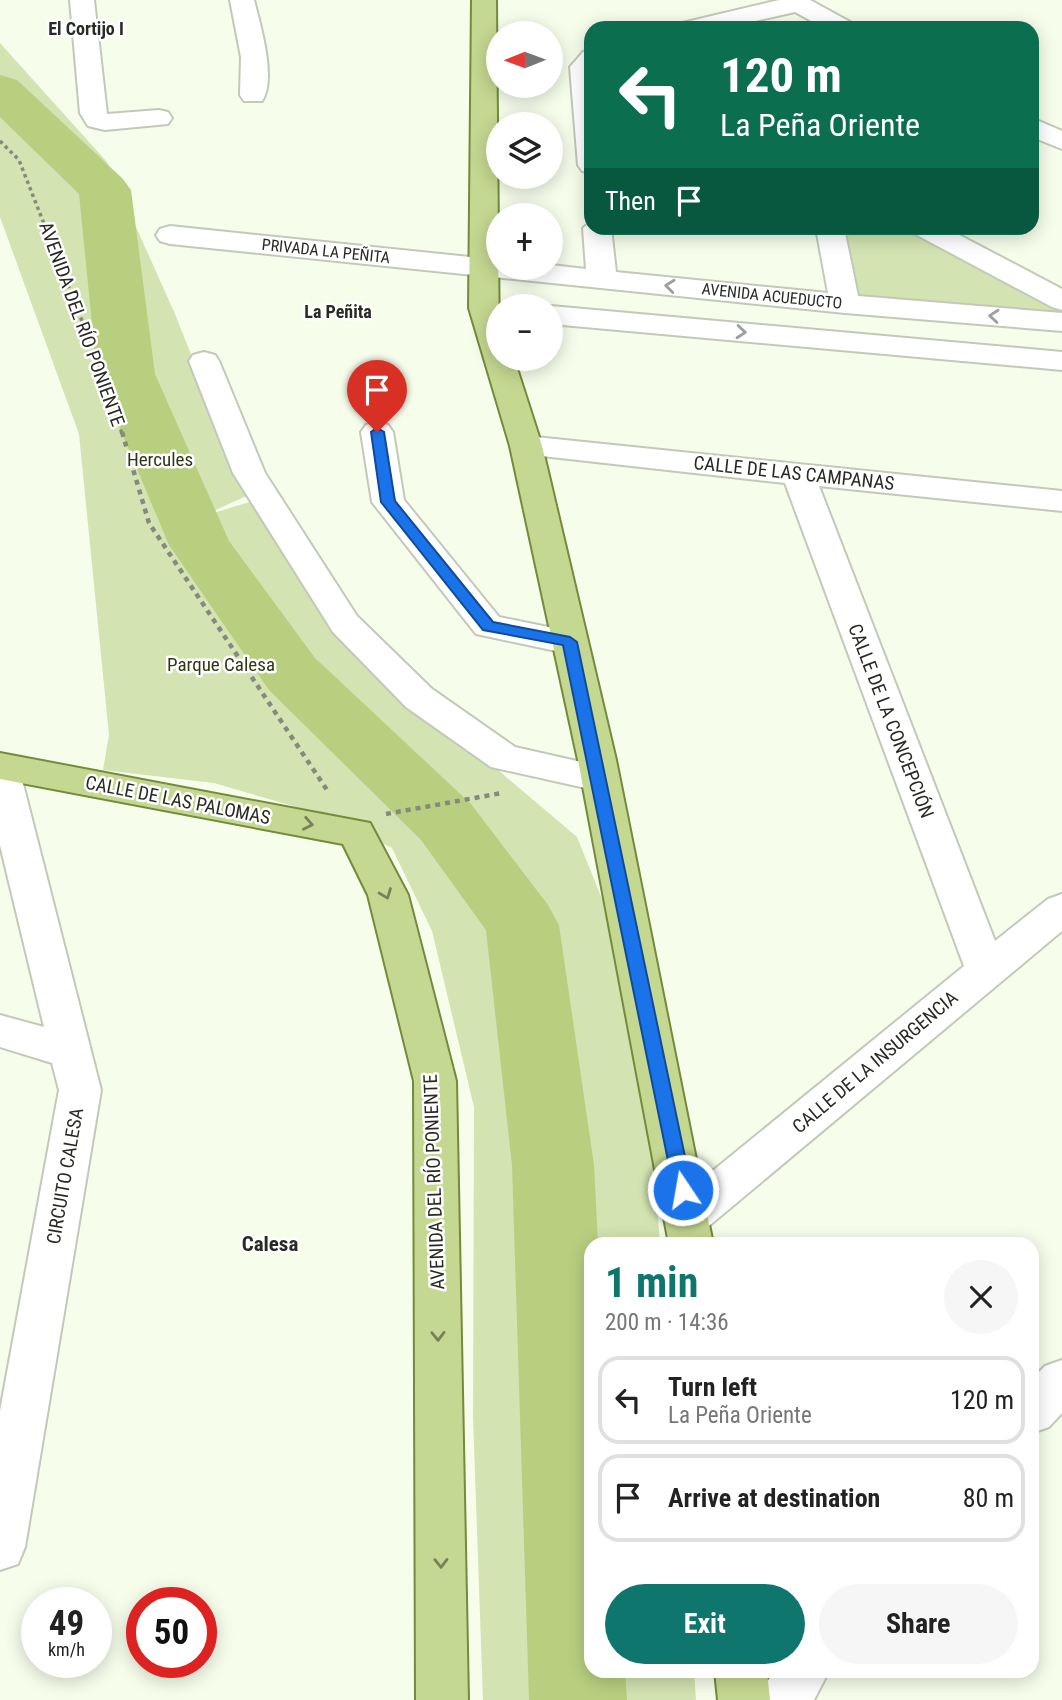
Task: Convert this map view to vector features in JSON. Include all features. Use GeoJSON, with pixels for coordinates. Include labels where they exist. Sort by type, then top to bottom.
{"type":"FeatureCollection","features":[{"type":"Feature","properties":{"kind":"main road"},"geometry":{"type":"LineString","coordinates":[[484,0],[482,267],[488,294]]}},
{"type":"Feature","properties":{"kind":"main road"},"geometry":{"type":"LineString","coordinates":[[503,371],[526,446],[570,642],[690,1231]]}},
{"type":"Feature","properties":{"kind":"main road","name":"CALLE DE LAS PALOMAS"},"geometry":{"type":"LineString","coordinates":[[0,767],[368,824]]}},
{"type":"Feature","properties":{"kind":"main road","name":"AVENIDA DEL RÍO PONIENTE"},"geometry":{"type":"LineString","coordinates":[[368,824],[435,1081],[442,1700]]}},
{"type":"Feature","properties":{"kind":"main road"},"geometry":{"type":"LineString","coordinates":[[742,1678],[744,1700]]}},
{"type":"Feature","properties":{"kind":"street"},"geometry":{"type":"LineString","coordinates":[[82,0],[93,113],[97,120],[105,122],[159,118]]}},
{"type":"Feature","properties":{"kind":"street"},"geometry":{"type":"LineString","coordinates":[[242,0],[254,57],[253,95]]}},
{"type":"Feature","properties":{"kind":"street"},"geometry":{"type":"LineString","coordinates":[[719,21],[794,2],[830,21]]}},
{"type":"Feature","properties":{"kind":"street"},"geometry":{"type":"LineString","coordinates":[[1039,130],[1062,141]]}},
{"type":"Feature","properties":{"kind":"street","name":"PRIVADA LA PEÑITA"},"geometry":{"type":"LineString","coordinates":[[170,234],[482,267]]}},
{"type":"Feature","properties":{"kind":"street"},"geometry":{"type":"LineString","coordinates":[[598,235],[602,279]]}},
{"type":"Feature","properties":{"kind":"street"},"geometry":{"type":"LineString","coordinates":[[831,235],[845,304]]}},
{"type":"Feature","properties":{"kind":"street"},"geometry":{"type":"LineString","coordinates":[[939,235],[1062,301]]}},
{"type":"Feature","properties":{"kind":"street","name":"AVENIDA ACUEDUCTO"},"geometry":{"type":"LineString","coordinates":[[482,267],[845,304],[1062,322]]}},
{"type":"Feature","properties":{"kind":"street","name":"AVENIDA ACUEDUCTO"},"geometry":{"type":"LineString","coordinates":[[563,316],[1062,361]]}},
{"type":"Feature","properties":{"kind":"street"},"geometry":{"type":"LineString","coordinates":[[204,362],[249,473],[345,624],[419,698],[504,758],[599,778]]}},
{"type":"Feature","properties":{"kind":"street"},"geometry":{"type":"LineString","coordinates":[[377,432],[388,502],[488,626],[570,642]]}},
{"type":"Feature","properties":{"kind":"street","name":"CALLE DE LAS CAMPANAS"},"geometry":{"type":"LineString","coordinates":[[526,446],[1062,501]]}},
{"type":"Feature","properties":{"kind":"street","name":"CALLE DE LA CONCEPCIÓN"},"geometry":{"type":"LineString","coordinates":[[797,472],[986,970]]}},
{"type":"Feature","properties":{"kind":"street","name":"CIRCUITO CALESA"},"geometry":{"type":"LineString","coordinates":[[0,767],[80,1090],[0,1547]]}},
{"type":"Feature","properties":{"kind":"street","name":"CALLE DE LA INSURGENCIA"},"geometry":{"type":"LineString","coordinates":[[690,1231],[986,970],[1062,909]]}},
{"type":"Feature","properties":{"kind":"street"},"geometry":{"type":"LineString","coordinates":[[0,1031],[71,1052]]}},
{"type":"Feature","properties":{"kind":"street"},"geometry":{"type":"LineString","coordinates":[[1039,1405],[1062,1381]]}},
{"type":"Feature","properties":{"kind":"street"},"geometry":{"type":"LineString","coordinates":[[784,1700],[798,1678]]}},
{"type":"Feature","properties":{"kind":"path","name":"AVENIDA DEL RÍO PONIENTE"},"geometry":{"type":"LineString","coordinates":[[0,141],[19,160],[53,242],[109,390],[149,523],[368,824]]}},
{"type":"Feature","properties":{"kind":"path"},"geometry":{"type":"LineString","coordinates":[[368,824],[510,791]]}},
{"type":"Feature","properties":{"kind":"green space","name":"Parque Calesa"},"geometry":{"type":"Polygon","coordinates":[[[0,43],[107,162],[175,314],[243,486],[251,494],[200,517],[253,501],[491,764],[577,837],[621,946],[647,1076],[659,1237],[584,1237],[584,1678],[694,1678],[696,1700],[483,1700],[473,1417],[474,1107],[432,931],[392,848],[324,815],[214,783],[103,770],[109,735],[79,434],[0,217],[0,43]]]}},
{"type":"Feature","properties":{"kind":"green space"},"geometry":{"type":"Polygon","coordinates":[[[831,235],[938,235],[1062,301],[1062,322],[845,304],[831,235]]]}},
{"type":"Feature","properties":{"kind":"waterway"},"geometry":{"type":"LineString","coordinates":[[0,90],[105,190],[126,374],[200,545],[292,674],[446,822],[522,925],[553,1165],[578,1700]]}},
{"type":"Feature","properties":{"kind":"district","name":"El Cortijo I"},"geometry":{"type":"Point","coordinates":[86,28]}},
{"type":"Feature","properties":{"kind":"district","name":"La Peñita"},"geometry":{"type":"Point","coordinates":[338,311]}},
{"type":"Feature","properties":{"kind":"district","name":"Calesa"},"geometry":{"type":"Point","coordinates":[270,1244]}},
{"type":"Feature","properties":{"kind":"route"},"geometry":{"type":"LineString","coordinates":[[377,432],[388,502],[488,626],[570,642],[597,760],[683,1190]]}},
{"type":"Feature","properties":{"kind":"park label","name":"Hercules"},"geometry":{"type":"Point","coordinates":[160,459]}}]}
